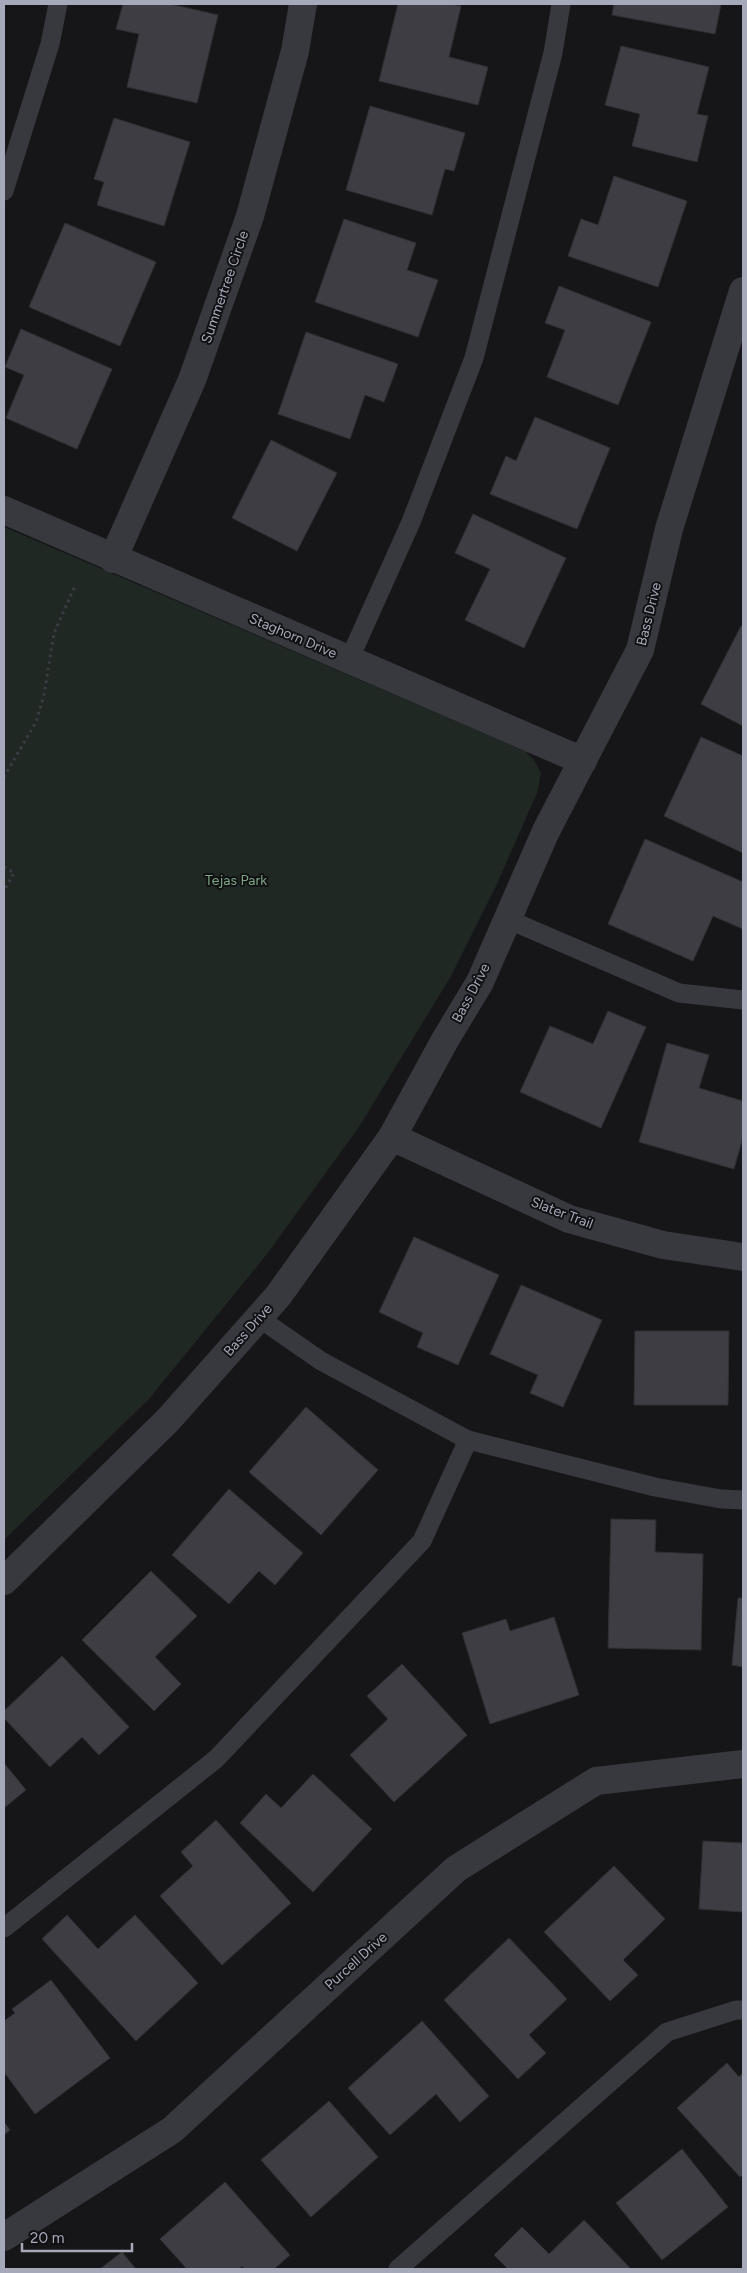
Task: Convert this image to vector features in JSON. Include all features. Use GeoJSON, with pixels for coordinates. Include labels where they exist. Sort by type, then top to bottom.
{"type":"FeatureCollection","features":[{"type":"Feature","properties":{"kind":"street","name":"Summertree Circle"},"geometry":{"type":"LineString","coordinates":[[113,559],[192,380],[250,216],[295,51],[303,4]]}},
{"type":"Feature","properties":{"kind":"street","name":"Bass Drive"},"geometry":{"type":"LineString","coordinates":[[4,1581],[168,1420],[259,1318],[278,1296],[392,1137],[445,1040],[480,982],[546,831],[640,650],[669,529],[743,291]]}},
{"type":"Feature","properties":{"kind":"street","name":"Staghorn Drive"},"geometry":{"type":"LineString","coordinates":[[4,510],[113,559],[583,761]]}},
{"type":"Feature","properties":{"kind":"street","name":"Slater Trail"},"geometry":{"type":"LineString","coordinates":[[392,1137],[569,1219],[663,1245],[743,1257]]}},
{"type":"Feature","properties":{"kind":"street","name":"Purcell Drive"},"geometry":{"type":"LineString","coordinates":[[4,2237],[172,2130],[456,1869],[596,1781],[743,1764]]}},
{"type":"Feature","properties":{"kind":"lane"},"geometry":{"type":"LineString","coordinates":[[4,191],[50,44],[58,4]]}},
{"type":"Feature","properties":{"kind":"lane"},"geometry":{"type":"LineString","coordinates":[[349,660],[411,522],[474,358],[553,53],[561,4]]}},
{"type":"Feature","properties":{"kind":"lane"},"geometry":{"type":"LineString","coordinates":[[507,920],[679,993],[743,1000]]}},
{"type":"Feature","properties":{"kind":"lane"},"geometry":{"type":"LineString","coordinates":[[259,1318],[321,1361],[468,1440],[655,1487],[721,1499],[743,1500]]}},
{"type":"Feature","properties":{"kind":"lane"},"geometry":{"type":"LineString","coordinates":[[4,1928],[216,1759],[422,1541],[468,1440]]}},
{"type":"Feature","properties":{"kind":"lane"},"geometry":{"type":"LineString","coordinates":[[398,2269],[667,2032],[736,2010],[743,2010]]}},
{"type":"Feature","properties":{"kind":"path"},"geometry":{"type":"LineString","coordinates":[[4,777],[36,722],[44,695],[54,633],[76,586]]}},
{"type":"Feature","properties":{"kind":"path"},"geometry":{"type":"LineString","coordinates":[[4,867],[14,873],[4,890]]}},
{"type":"Feature","properties":{"kind":"green space","name":"Tejas Park"},"geometry":{"type":"Polygon","coordinates":[[[4,527],[525,751],[534,760],[541,773],[537,793],[497,884],[451,976],[359,1127],[267,1254],[149,1399],[4,1540],[4,527]]]}},
{"type":"Feature","properties":{"kind":"building"},"geometry":{"type":"Polygon","coordinates":[[[123,4],[170,4],[218,15],[197,103],[127,87],[139,34],[116,29],[123,4]]]}},
{"type":"Feature","properties":{"kind":"building"},"geometry":{"type":"Polygon","coordinates":[[[398,4],[451,4],[461,6],[449,57],[488,67],[478,105],[379,81],[398,4]]]}},
{"type":"Feature","properties":{"kind":"building"},"geometry":{"type":"Polygon","coordinates":[[[614,4],[721,4],[715,34],[612,15],[614,4]]]}},
{"type":"Feature","properties":{"kind":"building"},"geometry":{"type":"Polygon","coordinates":[[[621,46],[709,67],[697,114],[708,116],[697,162],[632,146],[640,114],[605,105],[621,46]]]}},
{"type":"Feature","properties":{"kind":"building"},"geometry":{"type":"Polygon","coordinates":[[[370,106],[465,133],[454,171],[445,169],[432,215],[346,190],[370,106]]]}},
{"type":"Feature","properties":{"kind":"building"},"geometry":{"type":"Polygon","coordinates":[[[114,118],[190,142],[164,226],[97,205],[104,182],[94,179],[114,118]]]}},
{"type":"Feature","properties":{"kind":"building"},"geometry":{"type":"Polygon","coordinates":[[[614,176],[687,201],[658,287],[568,256],[581,219],[598,225],[614,176]]]}},
{"type":"Feature","properties":{"kind":"building"},"geometry":{"type":"Polygon","coordinates":[[[344,219],[416,243],[407,270],[438,280],[418,337],[315,302],[344,219]]]}},
{"type":"Feature","properties":{"kind":"building"},"geometry":{"type":"Polygon","coordinates":[[[65,223],[156,262],[120,346],[29,307],[65,223]]]}},
{"type":"Feature","properties":{"kind":"building"},"geometry":{"type":"Polygon","coordinates":[[[559,286],[651,322],[618,405],[547,377],[565,330],[545,323],[559,286]]]}},
{"type":"Feature","properties":{"kind":"building"},"geometry":{"type":"Polygon","coordinates":[[[21,329],[112,369],[77,449],[6,418],[24,375],[5,367],[21,329]]]}},
{"type":"Feature","properties":{"kind":"building"},"geometry":{"type":"Polygon","coordinates":[[[306,332],[398,364],[384,402],[365,395],[350,439],[278,414],[306,332]]]}},
{"type":"Feature","properties":{"kind":"building"},"geometry":{"type":"Polygon","coordinates":[[[535,417],[610,448],[577,529],[490,494],[506,456],[516,461],[535,417]]]}},
{"type":"Feature","properties":{"kind":"building"},"geometry":{"type":"Polygon","coordinates":[[[271,440],[337,473],[297,551],[232,518],[271,440]]]}},
{"type":"Feature","properties":{"kind":"building"},"geometry":{"type":"Polygon","coordinates":[[[473,514],[566,558],[524,648],[465,620],[490,569],[455,553],[473,514]]]}},
{"type":"Feature","properties":{"kind":"building"},"geometry":{"type":"Polygon","coordinates":[[[741,626],[743,627],[743,726],[701,704],[741,626]]]}},
{"type":"Feature","properties":{"kind":"building"},"geometry":{"type":"Polygon","coordinates":[[[701,737],[743,756],[743,853],[664,816],[701,737]]]}},
{"type":"Feature","properties":{"kind":"building"},"geometry":{"type":"Polygon","coordinates":[[[645,839],[743,882],[743,929],[713,916],[693,961],[608,924],[645,839]]]}},
{"type":"Feature","properties":{"kind":"building"},"geometry":{"type":"Polygon","coordinates":[[[608,1011],[646,1027],[601,1128],[520,1092],[550,1026],[593,1044],[608,1011]]]}},
{"type":"Feature","properties":{"kind":"building"},"geometry":{"type":"Polygon","coordinates":[[[667,1043],[709,1055],[699,1088],[743,1101],[743,1137],[734,1169],[639,1142],[667,1043]]]}},
{"type":"Feature","properties":{"kind":"building"},"geometry":{"type":"Polygon","coordinates":[[[414,1237],[499,1275],[458,1365],[417,1347],[423,1333],[379,1312],[414,1237]]]}},
{"type":"Feature","properties":{"kind":"building"},"geometry":{"type":"Polygon","coordinates":[[[521,1285],[602,1320],[563,1407],[530,1393],[538,1375],[490,1354],[521,1285]]]}},
{"type":"Feature","properties":{"kind":"building"},"geometry":{"type":"Polygon","coordinates":[[[635,1331],[729,1331],[728,1405],[634,1405],[635,1331]]]}},
{"type":"Feature","properties":{"kind":"building"},"geometry":{"type":"Polygon","coordinates":[[[306,1407],[378,1470],[321,1535],[249,1472],[306,1407]]]}},
{"type":"Feature","properties":{"kind":"building"},"geometry":{"type":"Polygon","coordinates":[[[229,1489],[303,1553],[275,1585],[259,1571],[229,1604],[172,1555],[229,1489]]]}},
{"type":"Feature","properties":{"kind":"building"},"geometry":{"type":"Polygon","coordinates":[[[611,1519],[656,1520],[655,1552],[703,1554],[701,1650],[608,1648],[611,1519]]]}},
{"type":"Feature","properties":{"kind":"building"},"geometry":{"type":"Polygon","coordinates":[[[151,1571],[197,1616],[155,1657],[181,1684],[154,1711],[82,1640],[151,1571]]]}},
{"type":"Feature","properties":{"kind":"building"},"geometry":{"type":"Polygon","coordinates":[[[738,1598],[743,1598],[743,1667],[732,1665],[738,1598]]]}},
{"type":"Feature","properties":{"kind":"building"},"geometry":{"type":"Polygon","coordinates":[[[554,1617],[579,1695],[490,1724],[462,1633],[506,1619],[510,1631],[554,1617]]]}},
{"type":"Feature","properties":{"kind":"building"},"geometry":{"type":"Polygon","coordinates":[[[62,1656],[129,1727],[99,1755],[82,1737],[50,1767],[4,1718],[4,1711],[62,1656]]]}},
{"type":"Feature","properties":{"kind":"building"},"geometry":{"type":"Polygon","coordinates":[[[402,1664],[467,1735],[394,1802],[350,1755],[388,1719],[367,1696],[402,1664]]]}},
{"type":"Feature","properties":{"kind":"building"},"geometry":{"type":"Polygon","coordinates":[[[4,1763],[26,1790],[4,1808],[4,1763]]]}},
{"type":"Feature","properties":{"kind":"building"},"geometry":{"type":"Polygon","coordinates":[[[313,1774],[372,1829],[313,1892],[240,1823],[266,1794],[281,1808],[313,1774]]]}},
{"type":"Feature","properties":{"kind":"building"},"geometry":{"type":"Polygon","coordinates":[[[216,1820],[291,1903],[222,1965],[160,1896],[193,1866],[181,1852],[216,1820]]]}},
{"type":"Feature","properties":{"kind":"building"},"geometry":{"type":"Polygon","coordinates":[[[703,1841],[743,1843],[743,1912],[699,1909],[703,1841]]]}},
{"type":"Feature","properties":{"kind":"building"},"geometry":{"type":"Polygon","coordinates":[[[614,1866],[665,1919],[623,1960],[638,1975],[610,2001],[544,1932],[614,1866]]]}},
{"type":"Feature","properties":{"kind":"building"},"geometry":{"type":"Polygon","coordinates":[[[67,1915],[98,1949],[135,1915],[198,1983],[136,2041],[42,1939],[67,1915]]]}},
{"type":"Feature","properties":{"kind":"building"},"geometry":{"type":"Polygon","coordinates":[[[509,1938],[567,1999],[529,2035],[546,2053],[518,2079],[444,2000],[509,1938]]]}},
{"type":"Feature","properties":{"kind":"building"},"geometry":{"type":"Polygon","coordinates":[[[51,1980],[110,2058],[35,2114],[4,2072],[4,2021],[15,2013],[12,2009],[51,1980]]]}},
{"type":"Feature","properties":{"kind":"building"},"geometry":{"type":"Polygon","coordinates":[[[422,2021],[489,2096],[460,2122],[436,2094],[390,2135],[348,2088],[422,2021]]]}},
{"type":"Feature","properties":{"kind":"building"},"geometry":{"type":"Polygon","coordinates":[[[727,2063],[739,2077],[743,2073],[743,2174],[740,2177],[677,2108],[727,2063]]]}},
{"type":"Feature","properties":{"kind":"building"},"geometry":{"type":"Polygon","coordinates":[[[329,2101],[378,2157],[311,2217],[261,2160],[329,2101]]]}},
{"type":"Feature","properties":{"kind":"building"},"geometry":{"type":"Polygon","coordinates":[[[4,2122],[10,2130],[4,2135],[4,2122]]]}},
{"type":"Feature","properties":{"kind":"building"},"geometry":{"type":"Polygon","coordinates":[[[682,2149],[728,2207],[662,2260],[616,2203],[682,2149]]]}},
{"type":"Feature","properties":{"kind":"building"},"geometry":{"type":"Polygon","coordinates":[[[225,2182],[290,2255],[274,2269],[244,2269],[242,2266],[239,2269],[187,2269],[160,2239],[225,2182]]]}},
{"type":"Feature","properties":{"kind":"building"},"geometry":{"type":"Polygon","coordinates":[[[584,2220],[631,2269],[508,2269],[494,2255],[522,2227],[549,2254],[584,2220]]]}},
{"type":"Feature","properties":{"kind":"building"},"geometry":{"type":"Polygon","coordinates":[[[122,2252],[136,2269],[100,2269],[122,2252]]]}}]}
